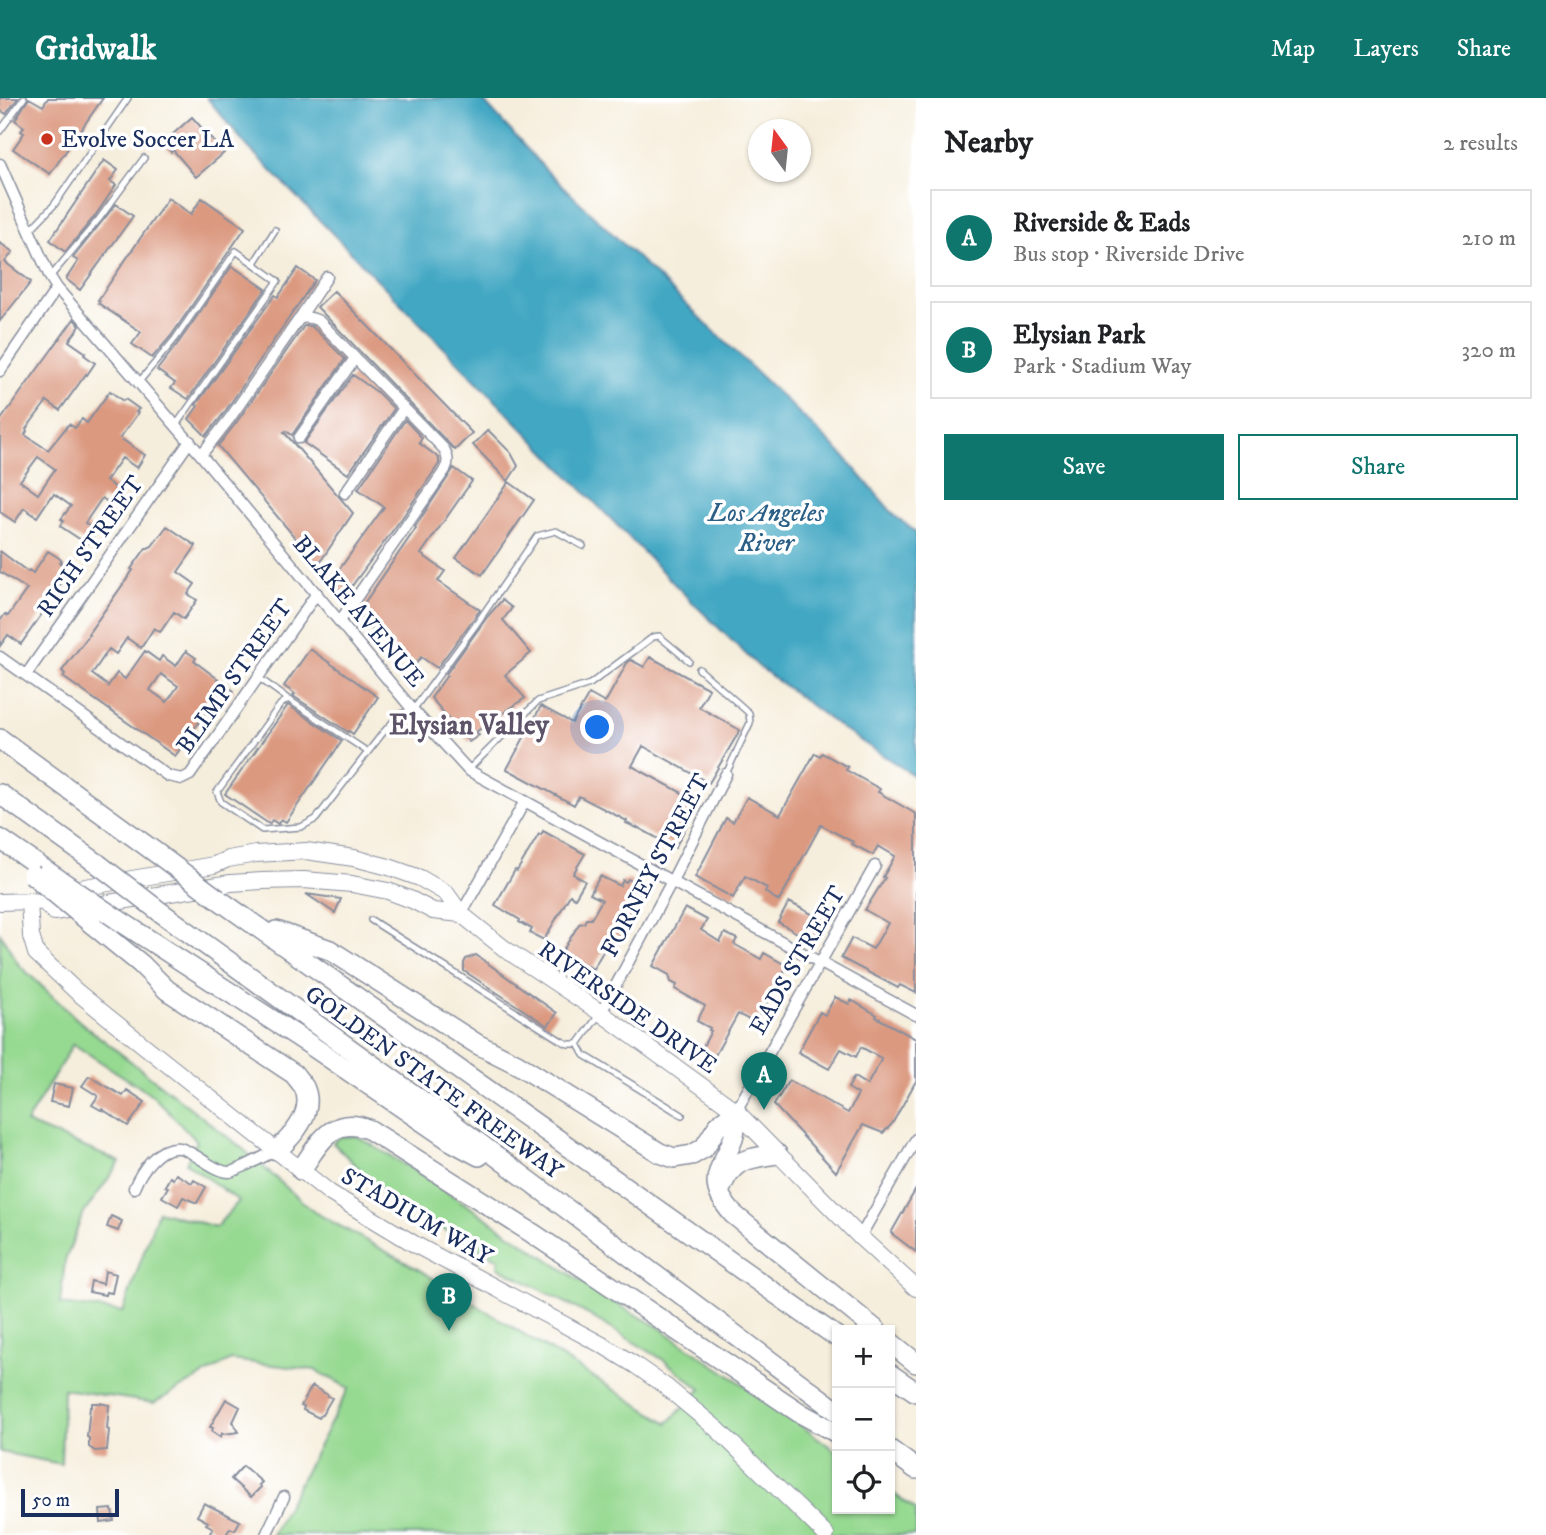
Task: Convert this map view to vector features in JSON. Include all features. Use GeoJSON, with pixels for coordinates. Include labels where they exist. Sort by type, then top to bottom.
{"type":"FeatureCollection","features":[{"type":"Feature","properties":{"kind":"highway","name":"GOLDEN STATE FREEWAY"},"geometry":{"type":"LineString","coordinates":[[0,739],[218,899],[832,1332]]}},
{"type":"Feature","properties":{"kind":"highway","name":"GOLDEN STATE FREEWAY"},"geometry":{"type":"LineString","coordinates":[[0,794],[436,1111],[832,1407]]}},
{"type":"Feature","properties":{"kind":"highway"},"geometry":{"type":"LineString","coordinates":[[0,839],[167,990],[294,1074],[306,1094],[304,1117],[291,1137],[277,1150]]}},
{"type":"Feature","properties":{"kind":"highway"},"geometry":{"type":"LineString","coordinates":[[0,851],[117,919],[306,1042],[451,1141],[535,1186]]}},
{"type":"Feature","properties":{"kind":"highway"},"geometry":{"type":"LineString","coordinates":[[251,921],[330,950],[477,1044],[517,1064],[660,1153],[674,1158],[692,1155],[704,1148],[719,1124],[736,1111]]}},
{"type":"Feature","properties":{"kind":"highway"},"geometry":{"type":"LineString","coordinates":[[736,1111],[734,1136],[716,1181],[724,1204],[870,1325]]}},
{"type":"Feature","properties":{"kind":"highway"},"geometry":{"type":"LineString","coordinates":[[301,1170],[323,1138],[333,1129],[359,1125],[370,1130],[532,1233],[800,1413],[832,1430]]}},
{"type":"Feature","properties":{"kind":"highway"},"geometry":{"type":"LineString","coordinates":[[719,1192],[727,1174],[734,1167],[752,1158],[777,1154]]}},
{"type":"Feature","properties":{"kind":"highway"},"geometry":{"type":"LineString","coordinates":[[895,1346],[916,1363]]}},
{"type":"Feature","properties":{"kind":"highway"},"geometry":{"type":"LineString","coordinates":[[895,1377],[916,1392]]}},
{"type":"Feature","properties":{"kind":"highway"},"geometry":{"type":"LineString","coordinates":[[891,1451],[916,1469]]}},
{"type":"Feature","properties":{"kind":"highway"},"geometry":{"type":"LineString","coordinates":[[895,1465],[916,1476]]}},
{"type":"Feature","properties":{"kind":"main road","name":"RIVERSIDE DRIVE"},"geometry":{"type":"LineString","coordinates":[[37,902],[50,893],[214,865],[228,859],[256,854],[306,851],[355,858],[420,878],[446,893],[461,914],[505,949],[601,1013],[736,1111],[860,1237],[916,1288]]}},
{"type":"Feature","properties":{"kind":"main road","name":"RIVERSIDE DRIVE"},"geometry":{"type":"LineString","coordinates":[[0,902],[37,902],[54,912],[231,883],[304,880],[352,884],[388,891],[433,911],[461,914]]}},
{"type":"Feature","properties":{"kind":"main road","name":"STADIUM WAY"},"geometry":{"type":"LineString","coordinates":[[37,902],[31,936],[36,953],[108,1017],[330,1193],[390,1230],[604,1346],[666,1386],[718,1429],[826,1535]]}},
{"type":"Feature","properties":{"kind":"street","name":"BLAKE AVENUE"},"geometry":{"type":"LineString","coordinates":[[0,164],[57,288],[190,441],[414,710],[468,770],[916,1015]]}},
{"type":"Feature","properties":{"kind":"street"},"geometry":{"type":"LineString","coordinates":[[201,455],[230,418],[327,277]]}},
{"type":"Feature","properties":{"kind":"street"},"geometry":{"type":"LineString","coordinates":[[0,371],[57,288]]}},
{"type":"Feature","properties":{"kind":"street"},"geometry":{"type":"LineString","coordinates":[[299,319],[314,318],[319,321],[444,449],[448,457],[447,465],[340,621]]}},
{"type":"Feature","properties":{"kind":"street"},"geometry":{"type":"LineString","coordinates":[[299,438],[355,358]]}},
{"type":"Feature","properties":{"kind":"street"},"geometry":{"type":"LineString","coordinates":[[345,493],[404,408]]}},
{"type":"Feature","properties":{"kind":"street","name":"RICH STREET"},"geometry":{"type":"LineString","coordinates":[[26,675],[190,441]]}},
{"type":"Feature","properties":{"kind":"street","name":"BLIMP STREET"},"geometry":{"type":"LineString","coordinates":[[26,675],[168,776],[182,779],[190,775],[317,593]]}},
{"type":"Feature","properties":{"kind":"street"},"geometry":{"type":"LineString","coordinates":[[0,657],[26,675]]}},
{"type":"Feature","properties":{"kind":"street","name":"FORNEY STREET"},"geometry":{"type":"LineString","coordinates":[[601,1013],[726,774]]}},
{"type":"Feature","properties":{"kind":"street"},"geometry":{"type":"LineString","coordinates":[[461,914],[525,801]]}},
{"type":"Feature","properties":{"kind":"street","name":"EADS STREET"},"geometry":{"type":"LineString","coordinates":[[736,1111],[875,866]]}},
{"type":"Feature","properties":{"kind":"street"},"geometry":{"type":"LineString","coordinates":[[860,1237],[916,1139]]}},
{"type":"Feature","properties":{"kind":"street"},"geometry":{"type":"LineString","coordinates":[[134,1188],[138,1177],[150,1161],[170,1150],[180,1148],[220,1170],[229,1172],[239,1170],[277,1150]]}},
{"type":"Feature","properties":{"kind":"street"},"geometry":{"type":"LineString","coordinates":[[266,1535],[284,1497]]}},
{"type":"Feature","properties":{"kind":"lane"},"geometry":{"type":"LineString","coordinates":[[0,131],[24,98]]}},
{"type":"Feature","properties":{"kind":"lane"},"geometry":{"type":"LineString","coordinates":[[30,230],[54,205],[128,98]]}},
{"type":"Feature","properties":{"kind":"lane"},"geometry":{"type":"LineString","coordinates":[[50,277],[99,219],[144,158]]}},
{"type":"Feature","properties":{"kind":"lane"},"geometry":{"type":"LineString","coordinates":[[254,263],[275,230]]}},
{"type":"Feature","properties":{"kind":"lane"},"geometry":{"type":"LineString","coordinates":[[138,383],[175,339],[236,251],[278,281],[176,425]]}},
{"type":"Feature","properties":{"kind":"lane"},"geometry":{"type":"LineString","coordinates":[[288,699],[280,705],[218,792],[221,803],[262,830],[301,828],[316,819],[400,714],[414,710],[537,536],[556,531],[583,546]]}},
{"type":"Feature","properties":{"kind":"lane"},"geometry":{"type":"LineString","coordinates":[[468,770],[538,701],[590,684],[653,637],[659,636],[689,661]]}},
{"type":"Feature","properties":{"kind":"lane"},"geometry":{"type":"LineString","coordinates":[[699,669],[749,713],[750,723],[726,774]]}},
{"type":"Feature","properties":{"kind":"lane"},"geometry":{"type":"LineString","coordinates":[[258,678],[368,752]]}},
{"type":"Feature","properties":{"kind":"lane"},"geometry":{"type":"LineString","coordinates":[[370,920],[560,1040],[568,1044],[578,1044]]}},
{"type":"Feature","properties":{"kind":"lane"},"geometry":{"type":"LineString","coordinates":[[578,1044],[601,1013]]}},
{"type":"Feature","properties":{"kind":"lane"},"geometry":{"type":"LineString","coordinates":[[578,1044],[584,1055],[682,1115]]}},
{"type":"Feature","properties":{"kind":"green space"},"geometry":{"type":"Polygon","coordinates":[[[0,933],[19,965],[79,1021],[243,1149],[314,1212],[418,1269],[668,1423],[701,1389],[662,1359],[587,1314],[498,1267],[499,1259],[386,1195],[333,1143],[340,1137],[357,1136],[422,1175],[609,1300],[657,1326],[832,1448],[832,1514],[895,1514],[895,1495],[916,1510],[916,1535],[272,1535],[349,1388],[315,1370],[231,1360],[154,1403],[63,1389],[61,1464],[0,1452],[0,933]],[[73,1044],[26,1123],[120,1162],[82,1216],[65,1261],[60,1304],[123,1312],[158,1211],[216,1227],[239,1201],[186,1163],[197,1141],[152,1095],[73,1044]]]}},
{"type":"Feature","properties":{"kind":"water","name":"Los Angeles River"},"geometry":{"type":"Polygon","coordinates":[[[207,98],[481,98],[546,170],[844,456],[895,516],[916,532],[916,777],[841,728],[758,666],[690,600],[246,145],[207,98]]]}},
{"type":"Feature","properties":{"kind":"building"},"geometry":{"type":"Polygon","coordinates":[[[0,98],[18,98],[6,114],[0,110],[0,98]]]}},
{"type":"Feature","properties":{"kind":"building","name":"Evolve Soccer LA"},"geometry":{"type":"Polygon","coordinates":[[[29,98],[43,106],[48,98],[103,98],[50,174],[13,149],[24,133],[21,131],[24,127],[15,120],[29,98]]]}},
{"type":"Feature","properties":{"kind":"building"},"geometry":{"type":"Polygon","coordinates":[[[192,117],[224,153],[196,177],[173,150],[171,152],[163,143],[192,117]]]}},
{"type":"Feature","properties":{"kind":"building"},"geometry":{"type":"Polygon","coordinates":[[[104,160],[118,170],[110,181],[116,185],[65,252],[50,240],[104,160]]]}},
{"type":"Feature","properties":{"kind":"building"},"geometry":{"type":"Polygon","coordinates":[[[168,198],[191,214],[202,198],[245,228],[171,336],[152,358],[132,344],[141,332],[98,303],[98,300],[168,198]]]}},
{"type":"Feature","properties":{"kind":"building"},"geometry":{"type":"Polygon","coordinates":[[[116,204],[133,216],[80,290],[66,279],[78,261],[73,258],[116,204]]]}},
{"type":"Feature","properties":{"kind":"building"},"geometry":{"type":"Polygon","coordinates":[[[0,243],[13,252],[5,262],[31,282],[0,321],[0,243]]]}},
{"type":"Feature","properties":{"kind":"building"},"geometry":{"type":"Polygon","coordinates":[[[232,266],[266,289],[188,399],[171,388],[175,383],[157,370],[232,266]]]}},
{"type":"Feature","properties":{"kind":"building"},"geometry":{"type":"Polygon","coordinates":[[[298,268],[315,280],[206,436],[189,419],[198,406],[196,405],[275,295],[278,297],[298,268]]]}},
{"type":"Feature","properties":{"kind":"building"},"geometry":{"type":"Polygon","coordinates":[[[334,291],[472,433],[455,450],[317,307],[334,291]]]}},
{"type":"Feature","properties":{"kind":"building"},"geometry":{"type":"Polygon","coordinates":[[[74,319],[80,326],[69,341],[95,363],[60,410],[47,401],[26,429],[25,435],[48,450],[69,424],[75,428],[82,419],[87,423],[110,391],[139,409],[120,438],[145,455],[137,468],[122,458],[106,481],[121,492],[112,505],[102,498],[85,523],[95,531],[93,539],[87,544],[60,526],[64,521],[61,519],[71,506],[54,494],[37,517],[24,508],[15,522],[0,512],[0,421],[74,319]],[[38,457],[20,481],[38,494],[55,469],[38,457]]]}},
{"type":"Feature","properties":{"kind":"building"},"geometry":{"type":"Polygon","coordinates":[[[304,326],[311,326],[345,359],[292,435],[284,432],[353,513],[318,565],[218,446],[304,326]]]}},
{"type":"Feature","properties":{"kind":"building"},"geometry":{"type":"Polygon","coordinates":[[[353,375],[377,392],[394,409],[348,474],[304,443],[353,375]]]}},
{"type":"Feature","properties":{"kind":"building"},"geometry":{"type":"Polygon","coordinates":[[[405,420],[422,438],[419,443],[439,458],[439,464],[343,598],[331,581],[384,507],[358,489],[405,420]]]}},
{"type":"Feature","properties":{"kind":"building"},"geometry":{"type":"Polygon","coordinates":[[[488,430],[511,453],[518,466],[508,481],[473,445],[488,430]]]}},
{"type":"Feature","properties":{"kind":"building"},"geometry":{"type":"Polygon","coordinates":[[[454,468],[472,481],[421,554],[445,571],[438,581],[480,610],[437,668],[421,657],[415,665],[369,627],[358,612],[454,468]]]}},
{"type":"Feature","properties":{"kind":"building"},"geometry":{"type":"Polygon","coordinates":[[[509,482],[534,500],[482,575],[456,558],[509,482]]]}},
{"type":"Feature","properties":{"kind":"building"},"geometry":{"type":"Polygon","coordinates":[[[167,526],[196,546],[178,572],[195,584],[188,594],[197,600],[184,619],[174,612],[160,632],[154,628],[141,648],[127,638],[116,654],[109,649],[92,674],[108,686],[117,673],[125,679],[145,651],[159,661],[162,656],[176,666],[186,651],[196,658],[194,661],[234,691],[224,706],[215,700],[175,756],[63,677],[65,674],[62,671],[146,548],[152,546],[167,526]],[[161,674],[150,690],[167,702],[178,686],[161,674]]]}},
{"type":"Feature","properties":{"kind":"building"},"geometry":{"type":"Polygon","coordinates":[[[0,551],[33,573],[48,551],[59,558],[62,561],[60,563],[70,571],[21,644],[8,635],[0,646],[0,621],[5,614],[8,616],[27,589],[0,572],[0,551]]]}},
{"type":"Feature","properties":{"kind":"building"},"geometry":{"type":"Polygon","coordinates":[[[502,600],[512,608],[503,620],[531,653],[505,675],[525,698],[476,732],[479,735],[469,742],[431,698],[502,600]]]}},
{"type":"Feature","properties":{"kind":"building"},"geometry":{"type":"Polygon","coordinates":[[[310,649],[378,697],[353,734],[293,696],[295,694],[284,686],[310,649]]]}},
{"type":"Feature","properties":{"kind":"building"},"geometry":{"type":"Polygon","coordinates":[[[650,657],[709,689],[699,707],[740,730],[709,783],[643,746],[632,766],[699,802],[675,848],[579,796],[574,805],[507,769],[541,706],[572,723],[589,694],[605,703],[627,663],[631,660],[644,667],[650,657]]]}},
{"type":"Feature","properties":{"kind":"building"},"geometry":{"type":"Polygon","coordinates":[[[288,705],[342,741],[286,822],[281,819],[278,824],[272,820],[269,824],[225,794],[288,705]]]}},
{"type":"Feature","properties":{"kind":"building"},"geometry":{"type":"Polygon","coordinates":[[[815,753],[820,756],[822,753],[848,767],[846,770],[916,814],[916,993],[900,985],[898,988],[841,958],[852,938],[873,949],[888,923],[865,910],[895,856],[878,846],[873,855],[821,825],[779,901],[765,892],[767,888],[745,876],[733,898],[695,877],[726,818],[733,822],[747,797],[780,815],[815,753]]]}},
{"type":"Feature","properties":{"kind":"building"},"geometry":{"type":"Polygon","coordinates":[[[543,831],[585,854],[573,874],[585,881],[575,898],[570,895],[544,940],[530,933],[532,929],[495,905],[515,870],[517,871],[543,831]]]}},
{"type":"Feature","properties":{"kind":"building"},"geometry":{"type":"Polygon","coordinates":[[[600,876],[620,886],[623,880],[626,882],[628,879],[642,887],[630,913],[633,918],[628,928],[625,926],[612,951],[605,948],[593,969],[562,952],[579,924],[591,919],[602,900],[590,894],[600,876]]]}},
{"type":"Feature","properties":{"kind":"building"},"geometry":{"type":"Polygon","coordinates":[[[306,894],[341,899],[335,913],[306,894]]]}},
{"type":"Feature","properties":{"kind":"building"},"geometry":{"type":"Polygon","coordinates":[[[789,902],[825,921],[816,937],[808,939],[778,922],[789,902]]]}},
{"type":"Feature","properties":{"kind":"building"},"geometry":{"type":"Polygon","coordinates":[[[685,908],[707,920],[701,930],[720,942],[725,933],[737,939],[734,944],[761,959],[764,953],[787,966],[755,1023],[738,1014],[714,1057],[701,1050],[711,1031],[697,1021],[705,1006],[675,989],[677,985],[671,982],[669,975],[653,966],[685,908]]]}},
{"type":"Feature","properties":{"kind":"building"},"geometry":{"type":"Polygon","coordinates":[[[476,955],[557,1013],[548,1026],[464,971],[466,959],[476,955]]]}},
{"type":"Feature","properties":{"kind":"building"},"geometry":{"type":"Polygon","coordinates":[[[835,997],[849,1004],[851,1000],[916,1039],[916,1081],[892,1124],[883,1133],[863,1125],[836,1172],[774,1105],[789,1080],[848,1113],[858,1094],[848,1088],[854,1077],[867,1085],[881,1058],[861,1047],[856,1057],[841,1049],[829,1069],[798,1052],[820,1012],[825,1015],[835,997]]]}},
{"type":"Feature","properties":{"kind":"building"},"geometry":{"type":"Polygon","coordinates":[[[89,1076],[123,1096],[127,1090],[145,1102],[128,1126],[92,1105],[98,1096],[82,1086],[89,1076]]]}},
{"type":"Feature","properties":{"kind":"building"},"geometry":{"type":"Polygon","coordinates":[[[54,1084],[73,1088],[69,1106],[50,1102],[54,1084]]]}},
{"type":"Feature","properties":{"kind":"building"},"geometry":{"type":"Polygon","coordinates":[[[176,1174],[206,1187],[197,1203],[183,1197],[178,1206],[162,1197],[170,1177],[173,1179],[176,1174]]]}},
{"type":"Feature","properties":{"kind":"building"},"geometry":{"type":"Polygon","coordinates":[[[916,1189],[916,1252],[891,1233],[916,1189]]]}},
{"type":"Feature","properties":{"kind":"building"},"geometry":{"type":"Polygon","coordinates":[[[111,1216],[122,1221],[118,1231],[107,1227],[111,1216]]]}},
{"type":"Feature","properties":{"kind":"building"},"geometry":{"type":"Polygon","coordinates":[[[105,1271],[116,1274],[112,1293],[106,1292],[105,1295],[89,1292],[91,1281],[103,1284],[105,1271]]]}},
{"type":"Feature","properties":{"kind":"building"},"geometry":{"type":"Polygon","coordinates":[[[312,1386],[332,1398],[319,1418],[303,1410],[304,1407],[301,1406],[312,1386]]]}},
{"type":"Feature","properties":{"kind":"building"},"geometry":{"type":"Polygon","coordinates":[[[226,1399],[240,1407],[233,1422],[239,1432],[222,1433],[221,1437],[210,1427],[226,1399]]]}},
{"type":"Feature","properties":{"kind":"building"},"geometry":{"type":"Polygon","coordinates":[[[92,1403],[109,1405],[107,1450],[95,1451],[89,1447],[87,1437],[92,1403]]]}},
{"type":"Feature","properties":{"kind":"building"},"geometry":{"type":"Polygon","coordinates":[[[243,1466],[262,1482],[259,1485],[261,1487],[251,1497],[231,1479],[243,1466]]]}},
{"type":"Feature","properties":{"kind":"building"},"geometry":{"type":"Polygon","coordinates":[[[204,1503],[240,1521],[235,1530],[230,1528],[226,1535],[209,1535],[213,1528],[197,1516],[204,1503]]]}},
{"type":"Feature","properties":{"kind":"building"},"geometry":{"type":"Polygon","coordinates":[[[112,1509],[114,1521],[101,1523],[100,1510],[112,1509]]]}},
{"type":"Feature","properties":{"kind":"place","name":"Evolve Soccer LA"},"geometry":{"type":"Point","coordinates":[47,139]}},
{"type":"Feature","properties":{"kind":"place","name":"Riverside & Eads"},"geometry":{"type":"Point","coordinates":[764,1110]}},
{"type":"Feature","properties":{"kind":"place","name":"Elysian Park"},"geometry":{"type":"Point","coordinates":[449,1331]}},
{"type":"Feature","properties":{"kind":"district","name":"Elysian Valley"},"geometry":{"type":"Point","coordinates":[469,724]}}]}
